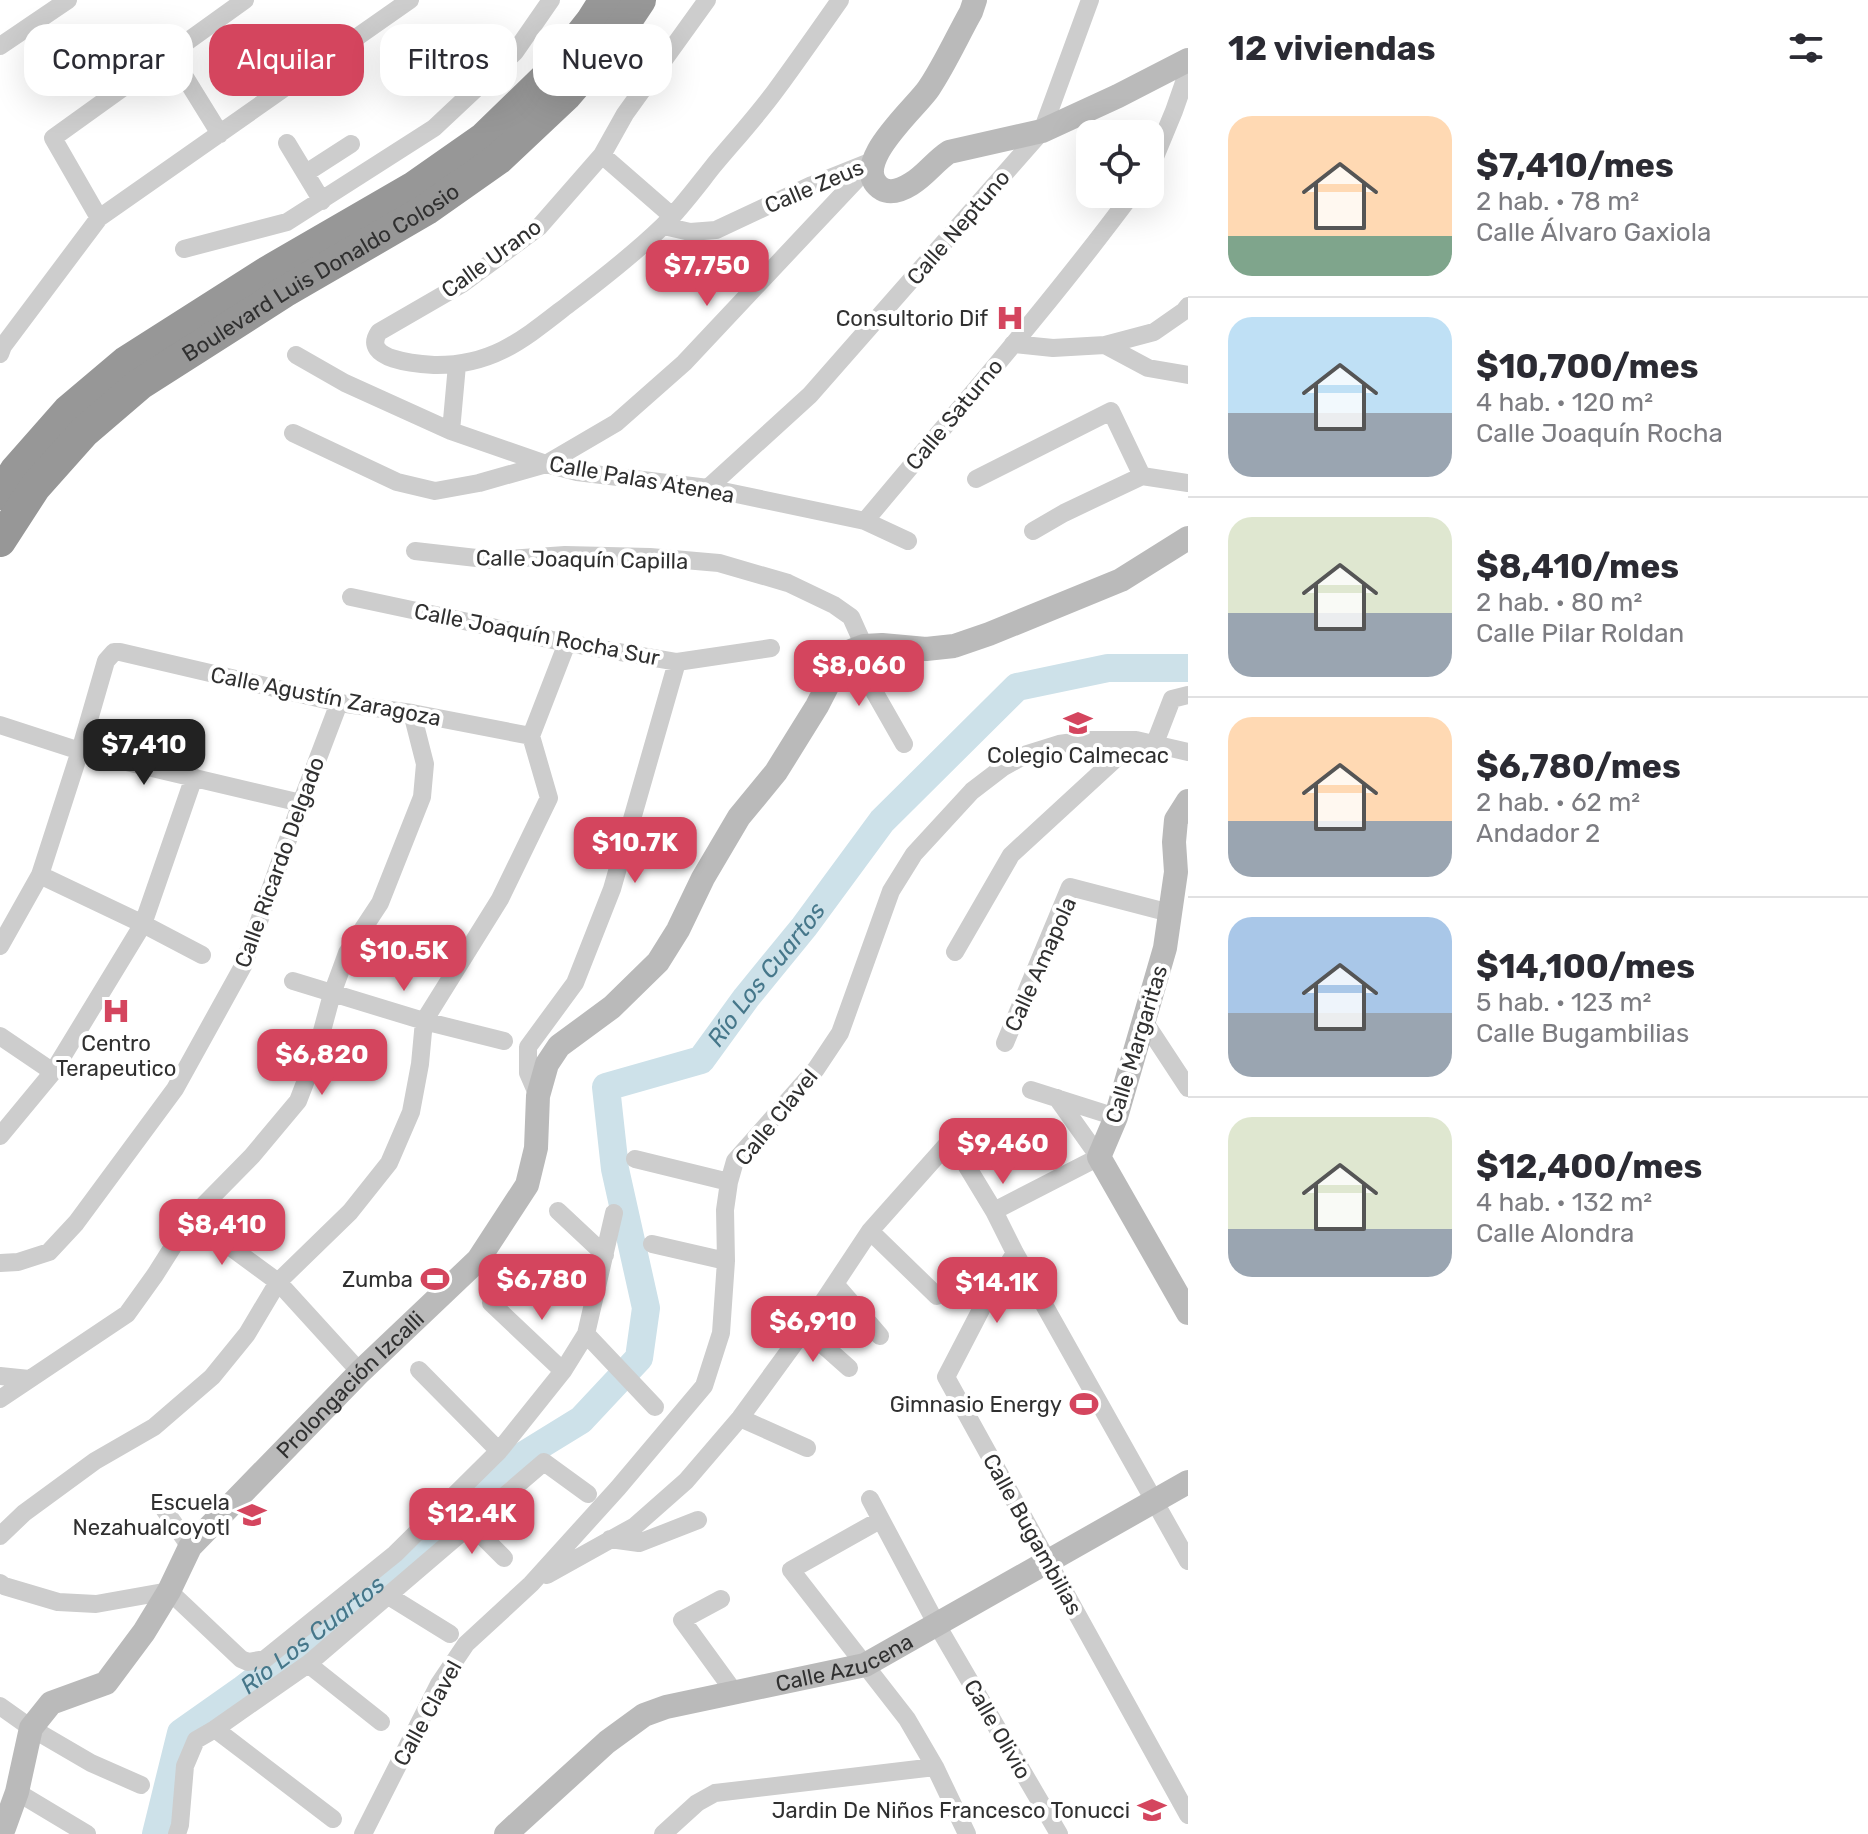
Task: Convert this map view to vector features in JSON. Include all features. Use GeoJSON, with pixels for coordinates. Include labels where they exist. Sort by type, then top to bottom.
{"type":"FeatureCollection","features":[{"type":"Feature","properties":{"kind":"highway","name":"Boulevard Luis Donaldo Colosio"},"geometry":{"type":"LineString","coordinates":[[0,494],[16,470],[68,411],[126,362],[269,271],[414,187],[484,138],[550,74],[605,0]]}},
{"type":"Feature","properties":{"kind":"highway","name":"Boulevard Luis Donaldo Colosio"},"geometry":{"type":"LineString","coordinates":[[0,541],[35,487],[74,443],[140,384],[284,292],[427,209],[498,159],[566,95],[614,39],[640,0]]}},
{"type":"Feature","properties":{"kind":"street"},"geometry":{"type":"LineString","coordinates":[[0,46],[68,0]]}},
{"type":"Feature","properties":{"kind":"street"},"geometry":{"type":"LineString","coordinates":[[193,37],[245,0]]}},
{"type":"Feature","properties":{"kind":"street"},"geometry":{"type":"LineString","coordinates":[[0,354],[99,218],[410,0]]}},
{"type":"Feature","properties":{"kind":"street"},"geometry":{"type":"LineString","coordinates":[[184,249],[287,222],[434,128],[515,52],[551,0]]}},
{"type":"Feature","properties":{"kind":"street","name":"Calle Urano"},"geometry":{"type":"LineString","coordinates":[[457,365],[423,364],[390,358],[379,351],[375,338],[379,332],[462,284],[539,227],[602,155],[625,114],[707,0]]}},
{"type":"Feature","properties":{"kind":"street"},"geometry":{"type":"LineString","coordinates":[[451,431],[457,365],[483,359],[517,344],[611,272],[668,221],[775,92],[840,0]]}},
{"type":"Feature","properties":{"kind":"street"},"geometry":{"type":"LineString","coordinates":[[975,0],[929,89],[880,146],[872,171],[880,188],[889,192],[913,184],[949,152],[1042,131],[1188,60]]}},
{"type":"Feature","properties":{"kind":"street","name":"Calle Neptuno"},"geometry":{"type":"LineString","coordinates":[[708,488],[810,395],[1042,131],[1090,0]]}},
{"type":"Feature","properties":{"kind":"street"},"geometry":{"type":"LineString","coordinates":[[1164,135],[1188,71]]}},
{"type":"Feature","properties":{"kind":"street"},"geometry":{"type":"LineString","coordinates":[[193,90],[220,134]]}},
{"type":"Feature","properties":{"kind":"street"},"geometry":{"type":"LineString","coordinates":[[99,218],[53,138],[111,96]]}},
{"type":"Feature","properties":{"kind":"street"},"geometry":{"type":"LineString","coordinates":[[287,143],[322,201]]}},
{"type":"Feature","properties":{"kind":"street"},"geometry":{"type":"LineString","coordinates":[[306,173],[351,144]]}},
{"type":"Feature","properties":{"kind":"street"},"geometry":{"type":"LineString","coordinates":[[602,155],[668,221]]}},
{"type":"Feature","properties":{"kind":"street"},"geometry":{"type":"LineString","coordinates":[[293,433],[397,482],[435,491],[479,483],[546,464],[616,423],[684,363],[874,161]]}},
{"type":"Feature","properties":{"kind":"street","name":"Calle Zeus"},"geometry":{"type":"LineString","coordinates":[[668,221],[690,232],[716,230],[812,185],[874,161]]}},
{"type":"Feature","properties":{"kind":"street","name":"Calle Saturno"},"geometry":{"type":"LineString","coordinates":[[865,521],[1122,208]]}},
{"type":"Feature","properties":{"kind":"street"},"geometry":{"type":"LineString","coordinates":[[1013,344],[1053,348],[1105,345],[1154,332],[1188,306]]}},
{"type":"Feature","properties":{"kind":"street"},"geometry":{"type":"LineString","coordinates":[[1105,345],[1148,368],[1188,375]]}},
{"type":"Feature","properties":{"kind":"street","name":"Calle Palas Atenea"},"geometry":{"type":"LineString","coordinates":[[296,355],[345,383],[451,431],[546,464],[577,472],[708,488],[865,521],[908,541]]}},
{"type":"Feature","properties":{"kind":"street"},"geometry":{"type":"LineString","coordinates":[[976,479],[1111,411],[1142,476]]}},
{"type":"Feature","properties":{"kind":"street"},"geometry":{"type":"LineString","coordinates":[[1033,531],[1142,476],[1188,483]]}},
{"type":"Feature","properties":{"kind":"street"},"geometry":{"type":"LineString","coordinates":[[857,648],[926,649],[954,646],[1121,580],[1188,538]]}},
{"type":"Feature","properties":{"kind":"street","name":"Calle Joaquín Capilla"},"geometry":{"type":"LineString","coordinates":[[415,551],[494,560],[565,555],[650,557],[719,563],[788,583],[834,605],[851,617],[857,648],[904,744]]}},
{"type":"Feature","properties":{"kind":"street","name":"Calle Joaquín Rocha Sur"},"geometry":{"type":"LineString","coordinates":[[351,597],[567,643],[677,662],[771,648]]}},
{"type":"Feature","properties":{"kind":"street"},"geometry":{"type":"LineString","coordinates":[[0,1536],[24,1513],[95,1461],[154,1427],[212,1377],[247,1334],[278,1282],[350,1212],[389,1163],[411,1112],[424,1021],[500,899],[549,798],[531,736],[567,643]]}},
{"type":"Feature","properties":{"kind":"street","name":"Prolongación Izcalli"},"geometry":{"type":"LineString","coordinates":[[31,1728],[51,1703],[106,1683],[144,1632],[169,1591],[190,1547],[360,1372],[478,1260],[527,1185],[536,1148],[538,1096],[547,1064],[559,1046],[612,1007],[658,962],[739,817],[776,772],[837,667],[857,648]]}},
{"type":"Feature","properties":{"kind":"street","name":"Calle Agustín Zaragoza"},"geometry":{"type":"LineString","coordinates":[[80,751],[106,661],[114,652],[339,703],[412,713],[531,736]]}},
{"type":"Feature","properties":{"kind":"street"},"geometry":{"type":"LineString","coordinates":[[538,1096],[528,1073],[528,1047],[575,983],[612,889],[677,662]]}},
{"type":"Feature","properties":{"kind":"street"},"geometry":{"type":"LineString","coordinates":[[1155,743],[1172,699],[1188,695]]}},
{"type":"Feature","properties":{"kind":"street","name":"Calle Ricardo Delgado"},"geometry":{"type":"LineString","coordinates":[[0,1263],[18,1262],[49,1252],[76,1223],[175,1089],[243,966],[339,703]]}},
{"type":"Feature","properties":{"kind":"street"},"geometry":{"type":"LineString","coordinates":[[0,1399],[127,1314],[191,1218],[252,1156],[298,1101],[347,953],[380,903],[422,797],[425,764],[412,713]]}},
{"type":"Feature","properties":{"kind":"street"},"geometry":{"type":"LineString","coordinates":[[0,725],[80,751],[301,803]]}},
{"type":"Feature","properties":{"kind":"street","name":"Calle Clavel"},"geometry":{"type":"LineString","coordinates":[[363,1834],[439,1684],[466,1644],[531,1584],[704,1386],[721,1333],[726,1261],[725,1210],[735,1161],[816,1069],[840,1033],[891,891],[914,854],[972,791],[1027,754],[1059,744],[1088,740],[1136,740],[1188,752]]}},
{"type":"Feature","properties":{"kind":"street"},"geometry":{"type":"LineString","coordinates":[[955,952],[1011,855],[1136,740]]}},
{"type":"Feature","properties":{"kind":"street"},"geometry":{"type":"LineString","coordinates":[[0,946],[40,875],[80,751]]}},
{"type":"Feature","properties":{"kind":"street"},"geometry":{"type":"LineString","coordinates":[[0,1136],[53,1072],[143,924],[194,777]]}},
{"type":"Feature","properties":{"kind":"street","name":"Calle Margaritas"},"geometry":{"type":"LineString","coordinates":[[1099,1157],[1116,1117],[1165,948],[1176,872],[1176,820],[1188,801]]}},
{"type":"Feature","properties":{"kind":"street"},"geometry":{"type":"LineString","coordinates":[[40,875],[202,955]]}},
{"type":"Feature","properties":{"kind":"street","name":"Calle Amapola"},"geometry":{"type":"LineString","coordinates":[[1005,1043],[1070,887],[1170,913]]}},
{"type":"Feature","properties":{"kind":"street"},"geometry":{"type":"LineString","coordinates":[[293,981],[424,1021],[504,1041]]}},
{"type":"Feature","properties":{"kind":"street"},"geometry":{"type":"LineString","coordinates":[[1144,1021],[1188,1088]]}},
{"type":"Feature","properties":{"kind":"street"},"geometry":{"type":"LineString","coordinates":[[0,1036],[53,1072]]}},
{"type":"Feature","properties":{"kind":"street"},"geometry":{"type":"LineString","coordinates":[[1031,1090],[1116,1117]]}},
{"type":"Feature","properties":{"kind":"street"},"geometry":{"type":"LineString","coordinates":[[1057,1098],[1099,1157],[1188,1313]]}},
{"type":"Feature","properties":{"kind":"street"},"geometry":{"type":"LineString","coordinates":[[531,1584],[635,1526],[686,1481],[740,1418],[805,1329],[870,1231],[951,1140],[994,1211],[1188,1561]]}},
{"type":"Feature","properties":{"kind":"street"},"geometry":{"type":"LineString","coordinates":[[994,1211],[1099,1157]]}},
{"type":"Feature","properties":{"kind":"street"},"geometry":{"type":"LineString","coordinates":[[635,1159],[729,1182]]}},
{"type":"Feature","properties":{"kind":"street"},"geometry":{"type":"LineString","coordinates":[[558,1211],[605,1255]]}},
{"type":"Feature","properties":{"kind":"street"},"geometry":{"type":"LineString","coordinates":[[0,1583],[58,1602],[96,1604],[169,1591],[241,1659],[255,1662],[265,1659],[395,1554],[499,1451],[563,1371],[586,1334],[614,1213]]}},
{"type":"Feature","properties":{"kind":"street"},"geometry":{"type":"LineString","coordinates":[[191,1218],[278,1282],[360,1372]]}},
{"type":"Feature","properties":{"kind":"street"},"geometry":{"type":"LineString","coordinates":[[870,1231],[937,1296]]}},
{"type":"Feature","properties":{"kind":"street"},"geometry":{"type":"LineString","coordinates":[[652,1244],[726,1261]]}},
{"type":"Feature","properties":{"kind":"street","name":"Calle Bugambilias"},"geometry":{"type":"LineString","coordinates":[[1015,1253],[986,1300],[946,1377],[1188,1815]]}},
{"type":"Feature","properties":{"kind":"street"},"geometry":{"type":"LineString","coordinates":[[835,1284],[880,1336]]}},
{"type":"Feature","properties":{"kind":"street"},"geometry":{"type":"LineString","coordinates":[[491,1303],[563,1371]]}},
{"type":"Feature","properties":{"kind":"street"},"geometry":{"type":"LineString","coordinates":[[805,1329],[849,1368]]}},
{"type":"Feature","properties":{"kind":"street"},"geometry":{"type":"LineString","coordinates":[[586,1334],[649,1400]]}},
{"type":"Feature","properties":{"kind":"street"},"geometry":{"type":"LineString","coordinates":[[419,1370],[499,1451]]}},
{"type":"Feature","properties":{"kind":"street"},"geometry":{"type":"LineString","coordinates":[[0,1376],[29,1379]]}},
{"type":"Feature","properties":{"kind":"street"},"geometry":{"type":"LineString","coordinates":[[740,1418],[807,1448]]}},
{"type":"Feature","properties":{"kind":"street"},"geometry":{"type":"LineString","coordinates":[[177,1834],[185,1766],[196,1740],[308,1664],[544,1462],[588,1494]]}},
{"type":"Feature","properties":{"kind":"street","name":"Calle Azucena"},"geometry":{"type":"LineString","coordinates":[[506,1834],[607,1742],[644,1715],[666,1707],[865,1665],[1188,1482]]}},
{"type":"Feature","properties":{"kind":"street","name":"Calle Olivio"},"geometry":{"type":"LineString","coordinates":[[870,1499],[937,1625],[1059,1834]]}},
{"type":"Feature","properties":{"kind":"street"},"geometry":{"type":"LineString","coordinates":[[164,1509],[190,1547]]}},
{"type":"Feature","properties":{"kind":"street"},"geometry":{"type":"LineString","coordinates":[[610,1539],[639,1543],[698,1520]]}},
{"type":"Feature","properties":{"kind":"street"},"geometry":{"type":"LineString","coordinates":[[880,1520],[791,1570],[907,1719],[935,1767],[967,1834]]}},
{"type":"Feature","properties":{"kind":"street"},"geometry":{"type":"LineString","coordinates":[[470,1524],[504,1558]]}},
{"type":"Feature","properties":{"kind":"street"},"geometry":{"type":"LineString","coordinates":[[387,1595],[450,1634]]}},
{"type":"Feature","properties":{"kind":"street"},"geometry":{"type":"LineString","coordinates":[[721,1599],[682,1620],[735,1693]]}},
{"type":"Feature","properties":{"kind":"street"},"geometry":{"type":"LineString","coordinates":[[308,1664],[381,1722]]}},
{"type":"Feature","properties":{"kind":"street"},"geometry":{"type":"LineString","coordinates":[[0,1706],[91,1763],[141,1785]]}},
{"type":"Feature","properties":{"kind":"street"},"geometry":{"type":"LineString","coordinates":[[0,1834],[17,1792],[31,1728]]}},
{"type":"Feature","properties":{"kind":"street"},"geometry":{"type":"LineString","coordinates":[[215,1729],[333,1819]]}},
{"type":"Feature","properties":{"kind":"street"},"geometry":{"type":"LineString","coordinates":[[675,1830],[697,1803],[715,1793],[935,1767]]}},
{"type":"Feature","properties":{"kind":"street"},"geometry":{"type":"LineString","coordinates":[[17,1792],[87,1834]]}},
{"type":"Feature","properties":{"kind":"waterway","name":"Río Los Cuartos"},"geometry":{"type":"LineString","coordinates":[[156,1834],[181,1733],[372,1589],[498,1471],[581,1420],[639,1358],[646,1308],[615,1169],[606,1087],[701,1060],[882,821],[1017,687],[1108,668],[1188,668]]}},
{"type":"Feature","properties":{"kind":"place","name":"Consultorio Dif"},"geometry":{"type":"Point","coordinates":[1010,318]}},
{"type":"Feature","properties":{"kind":"place","name":"Colegio Calmecac"},"geometry":{"type":"Point","coordinates":[1078,723]}},
{"type":"Feature","properties":{"kind":"place","name":"Centro Terapeutico"},"geometry":{"type":"Point","coordinates":[116,1011]}},
{"type":"Feature","properties":{"kind":"place","name":"Zumba"},"geometry":{"type":"Point","coordinates":[435,1279]}},
{"type":"Feature","properties":{"kind":"place","name":"Gimnasio Energy"},"geometry":{"type":"Point","coordinates":[1084,1404]}},
{"type":"Feature","properties":{"kind":"place","name":"Escuela Nezahualcoyotl"},"geometry":{"type":"Point","coordinates":[252,1515]}},
{"type":"Feature","properties":{"kind":"place","name":"Jardin De Niños Francesco Tonucci"},"geometry":{"type":"Point","coordinates":[1152,1810]}}]}
